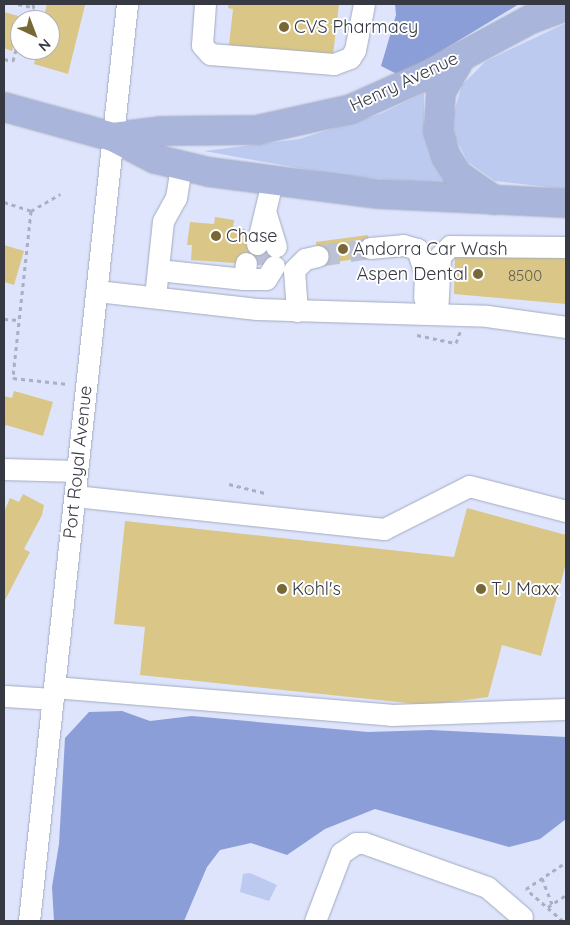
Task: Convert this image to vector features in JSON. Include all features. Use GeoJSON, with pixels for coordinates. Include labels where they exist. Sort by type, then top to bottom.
{"type":"FeatureCollection","features":[{"type":"Feature","properties":{"kind":"main road","name":"Henry Avenue"},"geometry":{"type":"LineString","coordinates":[[113,137],[161,132],[239,131],[291,124],[351,109],[463,55],[531,19],[566,6]]}},
{"type":"Feature","properties":{"kind":"main road"},"geometry":{"type":"LineString","coordinates":[[463,55],[441,92],[438,131],[458,175],[495,200]]}},
{"type":"Feature","properties":{"kind":"main road","name":"Henry Avenue"},"geometry":{"type":"LineString","coordinates":[[4,107],[113,137],[155,159],[180,167],[272,182],[379,194],[566,203]]}},
{"type":"Feature","properties":{"kind":"street","name":"Port Royal Avenue"},"geometry":{"type":"LineString","coordinates":[[30,921],[127,4]]}},
{"type":"Feature","properties":{"kind":"street"},"geometry":{"type":"LineString","coordinates":[[205,4],[202,45],[210,54],[334,64],[350,58],[355,50],[364,4]]}},
{"type":"Feature","properties":{"kind":"street"},"geometry":{"type":"LineString","coordinates":[[155,297],[163,221],[176,198],[180,167]]}},
{"type":"Feature","properties":{"kind":"street"},"geometry":{"type":"LineString","coordinates":[[158,270],[259,261],[272,182]]}},
{"type":"Feature","properties":{"kind":"street"},"geometry":{"type":"LineString","coordinates":[[370,248],[404,245],[422,255],[430,314]]}},
{"type":"Feature","properties":{"kind":"street"},"geometry":{"type":"LineString","coordinates":[[430,314],[440,256],[450,246],[566,247]]}},
{"type":"Feature","properties":{"kind":"street"},"geometry":{"type":"LineString","coordinates":[[297,311],[294,270],[305,259],[318,256]]}},
{"type":"Feature","properties":{"kind":"street"},"geometry":{"type":"LineString","coordinates":[[97,291],[297,311],[487,316],[566,327]]}},
{"type":"Feature","properties":{"kind":"street"},"geometry":{"type":"LineString","coordinates":[[4,469],[77,471]]}},
{"type":"Feature","properties":{"kind":"street"},"geometry":{"type":"LineString","coordinates":[[75,496],[384,529],[469,486],[566,511]]}},
{"type":"Feature","properties":{"kind":"street"},"geometry":{"type":"LineString","coordinates":[[6,696],[53,693],[391,715],[566,709]]}},
{"type":"Feature","properties":{"kind":"street"},"geometry":{"type":"LineString","coordinates":[[315,921],[336,861],[356,843],[487,887],[522,920]]}},
{"type":"Feature","properties":{"kind":"path"},"geometry":{"type":"LineString","coordinates":[[18,4],[35,8]]}},
{"type":"Feature","properties":{"kind":"path"},"geometry":{"type":"LineString","coordinates":[[33,4],[35,8]]}},
{"type":"Feature","properties":{"kind":"path"},"geometry":{"type":"LineString","coordinates":[[4,202],[31,211],[60,194]]}},
{"type":"Feature","properties":{"kind":"path"},"geometry":{"type":"LineString","coordinates":[[31,211],[13,378],[68,384]]}},
{"type":"Feature","properties":{"kind":"path"},"geometry":{"type":"LineString","coordinates":[[4,319],[19,320]]}},
{"type":"Feature","properties":{"kind":"path"},"geometry":{"type":"LineString","coordinates":[[417,335],[456,343],[462,324]]}},
{"type":"Feature","properties":{"kind":"path"},"geometry":{"type":"LineString","coordinates":[[229,484],[265,492]]}},
{"type":"Feature","properties":{"kind":"path"},"geometry":{"type":"LineString","coordinates":[[563,921],[526,888],[566,862]]}},
{"type":"Feature","properties":{"kind":"path"},"geometry":{"type":"LineString","coordinates":[[542,878],[552,904]]}},
{"type":"Feature","properties":{"kind":"path"},"geometry":{"type":"LineString","coordinates":[[548,907],[566,895]]}},
{"type":"Feature","properties":{"kind":"shaded area"},"geometry":{"type":"Polygon","coordinates":[[[395,4],[519,4],[418,65],[397,74],[381,66],[396,15],[395,4]]]}},
{"type":"Feature","properties":{"kind":"shaded area"},"geometry":{"type":"Polygon","coordinates":[[[566,23],[566,189],[495,181],[468,162],[454,135],[452,119],[462,85],[486,61],[566,23]]]}},
{"type":"Feature","properties":{"kind":"shaded area"},"geometry":{"type":"Polygon","coordinates":[[[424,93],[424,132],[447,184],[337,175],[204,151],[299,139],[380,114],[424,93]]]}},
{"type":"Feature","properties":{"kind":"shaded area"},"geometry":{"type":"Polygon","coordinates":[[[122,711],[150,721],[192,716],[368,732],[431,730],[566,737],[566,819],[540,839],[509,847],[375,809],[325,829],[287,855],[251,843],[220,850],[207,867],[184,921],[54,921],[52,887],[59,844],[65,738],[89,712],[122,711]]]}},
{"type":"Feature","properties":{"kind":"shaded area"},"geometry":{"type":"Polygon","coordinates":[[[250,873],[277,885],[269,901],[240,892],[243,874],[250,873]]]}},
{"type":"Feature","properties":{"kind":"building"},"geometry":{"type":"Polygon","coordinates":[[[47,4],[85,5],[68,74],[34,64],[35,60],[60,60],[60,10],[46,10],[47,4]]]}},
{"type":"Feature","properties":{"kind":"building","name":"CVS Pharmacy"},"geometry":{"type":"Polygon","coordinates":[[[229,4],[339,4],[333,55],[229,45],[233,9],[228,8],[229,4]]]}},
{"type":"Feature","properties":{"kind":"building"},"geometry":{"type":"Polygon","coordinates":[[[4,12],[10,14],[10,50],[4,48],[4,12]]]}},
{"type":"Feature","properties":{"kind":"building","name":"Chase"},"geometry":{"type":"Polygon","coordinates":[[[215,217],[234,220],[233,228],[245,229],[243,243],[280,247],[278,266],[191,260],[192,245],[187,245],[190,222],[214,224],[215,217]]]}},
{"type":"Feature","properties":{"kind":"building","name":"Andorra Car Wash"},"geometry":{"type":"Polygon","coordinates":[[[368,235],[370,252],[388,255],[319,264],[316,242],[368,235]]]}},
{"type":"Feature","properties":{"kind":"building"},"geometry":{"type":"Polygon","coordinates":[[[4,245],[24,251],[14,285],[4,282],[4,245]]]}},
{"type":"Feature","properties":{"kind":"building"},"geometry":{"type":"Polygon","coordinates":[[[455,252],[566,256],[566,304],[454,294],[455,252]]]}},
{"type":"Feature","properties":{"kind":"building"},"geometry":{"type":"Polygon","coordinates":[[[14,391],[53,402],[43,436],[6,425],[4,430],[4,396],[12,398],[14,391]]]}},
{"type":"Feature","properties":{"kind":"building"},"geometry":{"type":"Polygon","coordinates":[[[23,494],[44,505],[42,515],[24,549],[30,552],[4,602],[4,512],[10,498],[19,502],[23,494]]]}},
{"type":"Feature","properties":{"kind":"building","name":"Kohl's"},"geometry":{"type":"Polygon","coordinates":[[[467,508],[566,535],[566,563],[541,656],[502,645],[488,697],[427,705],[140,675],[145,627],[114,624],[125,521],[454,557],[467,508]]]}},
{"type":"Feature","properties":{"kind":"tunnel"},"geometry":{"type":"LineString","coordinates":[[264,265],[266,245]]}},
{"type":"Feature","properties":{"kind":"tunnel"},"geometry":{"type":"LineString","coordinates":[[318,256],[370,248]]}},
{"type":"Feature","properties":{"kind":"place","name":"CVS Pharmacy"},"geometry":{"type":"Point","coordinates":[284,27]}},
{"type":"Feature","properties":{"kind":"place","name":"Chase"},"geometry":{"type":"Point","coordinates":[216,236]}},
{"type":"Feature","properties":{"kind":"place","name":"Andorra Car Wash"},"geometry":{"type":"Point","coordinates":[343,249]}},
{"type":"Feature","properties":{"kind":"place","name":"Aspen Dental"},"geometry":{"type":"Point","coordinates":[478,274]}},
{"type":"Feature","properties":{"kind":"place","name":"Kohl's"},"geometry":{"type":"Point","coordinates":[282,589]}},
{"type":"Feature","properties":{"kind":"place","name":"TJ Maxx"},"geometry":{"type":"Point","coordinates":[481,589]}}]}
